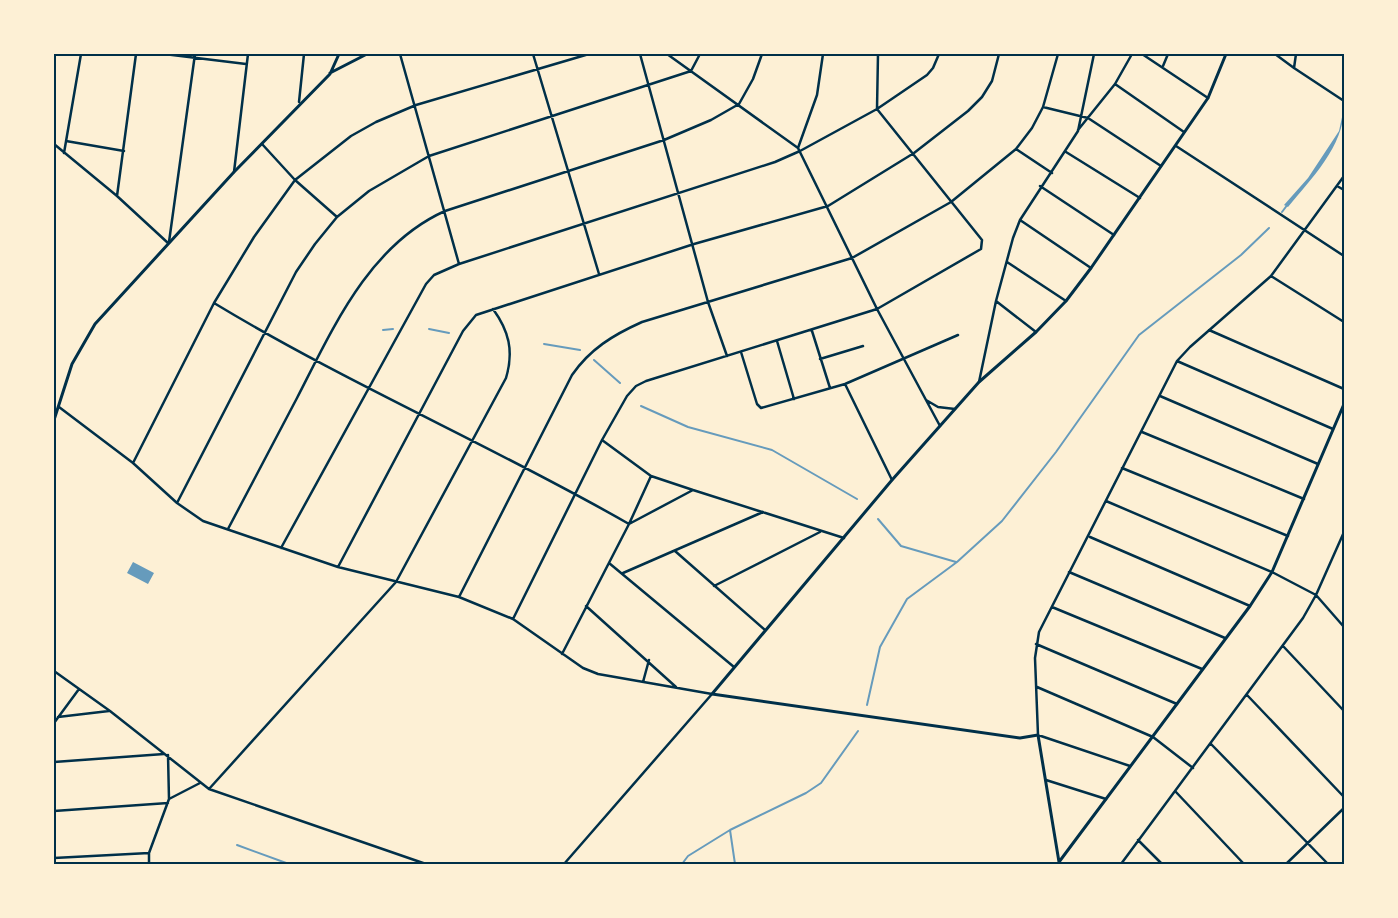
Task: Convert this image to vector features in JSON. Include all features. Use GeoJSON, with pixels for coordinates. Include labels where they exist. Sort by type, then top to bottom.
{"type":"FeatureCollection","features":[{"type":"Feature","properties":{"kind":"main road"},"geometry":{"type":"LineString","coordinates":[[360,54],[367,54]]}},
{"type":"Feature","properties":{"kind":"street"},"geometry":{"type":"LineString","coordinates":[[64,153],[81,54]]}},
{"type":"Feature","properties":{"kind":"street"},"geometry":{"type":"LineString","coordinates":[[117,196],[136,54]]}},
{"type":"Feature","properties":{"kind":"street"},"geometry":{"type":"LineString","coordinates":[[164,54],[246,64]]}},
{"type":"Feature","properties":{"kind":"street"},"geometry":{"type":"LineString","coordinates":[[169,242],[195,54]]}},
{"type":"Feature","properties":{"kind":"street"},"geometry":{"type":"LineString","coordinates":[[234,172],[248,54]]}},
{"type":"Feature","properties":{"kind":"street"},"geometry":{"type":"LineString","coordinates":[[299,102],[304,54]]}},
{"type":"Feature","properties":{"kind":"street"},"geometry":{"type":"LineString","coordinates":[[330,74],[339,54]]}},
{"type":"Feature","properties":{"kind":"street"},"geometry":{"type":"LineString","coordinates":[[54,420],[72,364],[95,324],[299,102],[330,74],[367,54]]}},
{"type":"Feature","properties":{"kind":"street"},"geometry":{"type":"LineString","coordinates":[[400,54],[416,105],[459,264]]}},
{"type":"Feature","properties":{"kind":"street"},"geometry":{"type":"LineString","coordinates":[[533,54],[599,274]]}},
{"type":"Feature","properties":{"kind":"street"},"geometry":{"type":"LineString","coordinates":[[133,463],[214,303],[254,237],[294,180],[351,136],[376,122],[416,105],[589,54]]}},
{"type":"Feature","properties":{"kind":"street"},"geometry":{"type":"LineString","coordinates":[[640,54],[678,194],[694,244],[708,302],[726,356]]}},
{"type":"Feature","properties":{"kind":"street"},"geometry":{"type":"LineString","coordinates":[[667,54],[739,104],[799,150],[852,258],[940,427]]}},
{"type":"Feature","properties":{"kind":"street"},"geometry":{"type":"LineString","coordinates":[[177,504],[296,272],[315,244],[337,217],[369,191],[429,156],[692,71],[700,54]]}},
{"type":"Feature","properties":{"kind":"street"},"geometry":{"type":"LineString","coordinates":[[228,529],[316,360],[356,290],[380,259],[423,221],[445,211],[664,140],[710,120],[739,104],[753,79],[762,54]]}},
{"type":"Feature","properties":{"kind":"street"},"geometry":{"type":"LineString","coordinates":[[799,150],[817,95],[823,54]]}},
{"type":"Feature","properties":{"kind":"street"},"geometry":{"type":"LineString","coordinates":[[513,619],[602,440],[627,396],[636,386],[646,380],[812,331],[878,309],[981,249],[982,240],[877,109],[878,54]]}},
{"type":"Feature","properties":{"kind":"street"},"geometry":{"type":"LineString","coordinates":[[281,548],[368,386],[426,284],[441,270],[775,162],[877,109],[928,75],[934,68],[939,54]]}},
{"type":"Feature","properties":{"kind":"street"},"geometry":{"type":"LineString","coordinates":[[338,567],[469,321],[476,315],[694,244],[828,206],[914,153],[968,111],[982,97],[992,81],[999,54]]}},
{"type":"Feature","properties":{"kind":"street"},"geometry":{"type":"LineString","coordinates":[[458,597],[572,375],[583,359],[617,333],[642,322],[852,258],[951,202],[1016,150],[1043,107],[1058,54]]}},
{"type":"Feature","properties":{"kind":"street"},"geometry":{"type":"LineString","coordinates":[[1078,131],[1094,54]]}},
{"type":"Feature","properties":{"kind":"street"},"geometry":{"type":"LineString","coordinates":[[979,382],[996,301],[1020,220],[1040,186],[1066,152],[1078,131],[1115,84],[1132,54]]}},
{"type":"Feature","properties":{"kind":"street"},"geometry":{"type":"LineString","coordinates":[[1142,54],[1163,66],[1208,98]]}},
{"type":"Feature","properties":{"kind":"street"},"geometry":{"type":"LineString","coordinates":[[1163,66],[1168,54]]}},
{"type":"Feature","properties":{"kind":"street"},"geometry":{"type":"LineString","coordinates":[[564,864],[712,694],[892,480],[979,382],[1036,332],[1066,302],[1208,98],[1226,54]]}},
{"type":"Feature","properties":{"kind":"street"},"geometry":{"type":"LineString","coordinates":[[1275,54],[1344,101]]}},
{"type":"Feature","properties":{"kind":"street"},"geometry":{"type":"LineString","coordinates":[[1294,68],[1296,54]]}},
{"type":"Feature","properties":{"kind":"street"},"geometry":{"type":"LineString","coordinates":[[1115,84],[1184,132]]}},
{"type":"Feature","properties":{"kind":"street"},"geometry":{"type":"LineString","coordinates":[[1043,107],[1088,118],[1162,166]]}},
{"type":"Feature","properties":{"kind":"street"},"geometry":{"type":"LineString","coordinates":[[66,141],[124,150]]}},
{"type":"Feature","properties":{"kind":"street"},"geometry":{"type":"LineString","coordinates":[[54,144],[169,242]]}},
{"type":"Feature","properties":{"kind":"street"},"geometry":{"type":"LineString","coordinates":[[262,144],[294,180],[337,217]]}},
{"type":"Feature","properties":{"kind":"street"},"geometry":{"type":"LineString","coordinates":[[1176,146],[1344,256]]}},
{"type":"Feature","properties":{"kind":"street"},"geometry":{"type":"LineString","coordinates":[[1016,150],[1052,172]]}},
{"type":"Feature","properties":{"kind":"street"},"geometry":{"type":"LineString","coordinates":[[1066,152],[1140,198]]}},
{"type":"Feature","properties":{"kind":"street"},"geometry":{"type":"LineString","coordinates":[[1059,863],[1038,735],[1036,644],[1069,572],[1090,537],[1122,468],[1177,361],[1209,330],[1271,276],[1344,176]]}},
{"type":"Feature","properties":{"kind":"street"},"geometry":{"type":"LineString","coordinates":[[1040,186],[1114,234]]}},
{"type":"Feature","properties":{"kind":"street"},"geometry":{"type":"LineString","coordinates":[[1337,186],[1344,190]]}},
{"type":"Feature","properties":{"kind":"street"},"geometry":{"type":"LineString","coordinates":[[1020,220],[1091,268]]}},
{"type":"Feature","properties":{"kind":"street"},"geometry":{"type":"LineString","coordinates":[[1007,262],[1066,302]]}},
{"type":"Feature","properties":{"kind":"street"},"geometry":{"type":"LineString","coordinates":[[1271,276],[1344,322]]}},
{"type":"Feature","properties":{"kind":"street"},"geometry":{"type":"LineString","coordinates":[[996,301],[1036,332]]}},
{"type":"Feature","properties":{"kind":"street"},"geometry":{"type":"LineString","coordinates":[[214,303],[265,333],[576,493],[630,524]]}},
{"type":"Feature","properties":{"kind":"street"},"geometry":{"type":"LineString","coordinates":[[209,789],[396,582],[506,378],[510,363],[507,332],[492,309]]}},
{"type":"Feature","properties":{"kind":"street"},"geometry":{"type":"LineString","coordinates":[[1209,330],[1344,389]]}},
{"type":"Feature","properties":{"kind":"street"},"geometry":{"type":"LineString","coordinates":[[812,331],[830,388]]}},
{"type":"Feature","properties":{"kind":"street"},"geometry":{"type":"LineString","coordinates":[[741,352],[757,404],[761,408],[845,384],[958,335]]}},
{"type":"Feature","properties":{"kind":"street"},"geometry":{"type":"LineString","coordinates":[[777,341],[794,399]]}},
{"type":"Feature","properties":{"kind":"street"},"geometry":{"type":"LineString","coordinates":[[820,359],[863,346]]}},
{"type":"Feature","properties":{"kind":"street"},"geometry":{"type":"LineString","coordinates":[[1177,361],[1333,429]]}},
{"type":"Feature","properties":{"kind":"street"},"geometry":{"type":"LineString","coordinates":[[845,384],[892,480]]}},
{"type":"Feature","properties":{"kind":"street"},"geometry":{"type":"LineString","coordinates":[[1160,396],[1318,464]]}},
{"type":"Feature","properties":{"kind":"street"},"geometry":{"type":"LineString","coordinates":[[924,399],[938,407],[956,409]]}},
{"type":"Feature","properties":{"kind":"street"},"geometry":{"type":"LineString","coordinates":[[1059,863],[1250,606],[1272,572],[1344,404]]}},
{"type":"Feature","properties":{"kind":"street"},"geometry":{"type":"LineString","coordinates":[[58,406],[133,463],[177,504],[202,521],[338,567],[458,597],[513,619],[583,668],[598,674],[712,694],[1020,738],[1038,735],[1130,766]]}},
{"type":"Feature","properties":{"kind":"street"},"geometry":{"type":"LineString","coordinates":[[1142,432],[1304,499]]}},
{"type":"Feature","properties":{"kind":"street"},"geometry":{"type":"LineString","coordinates":[[602,440],[651,476],[820,532],[844,538]]}},
{"type":"Feature","properties":{"kind":"street"},"geometry":{"type":"LineString","coordinates":[[1122,468],[1288,536]]}},
{"type":"Feature","properties":{"kind":"street"},"geometry":{"type":"LineString","coordinates":[[562,654],[630,524],[651,476]]}},
{"type":"Feature","properties":{"kind":"street"},"geometry":{"type":"LineString","coordinates":[[630,524],[693,490]]}},
{"type":"Feature","properties":{"kind":"street"},"geometry":{"type":"LineString","coordinates":[[1106,501],[1272,572],[1316,596],[1344,627]]}},
{"type":"Feature","properties":{"kind":"street"},"geometry":{"type":"LineString","coordinates":[[623,573],[763,512]]}},
{"type":"Feature","properties":{"kind":"street"},"geometry":{"type":"LineString","coordinates":[[714,586],[820,532]]}},
{"type":"Feature","properties":{"kind":"street"},"geometry":{"type":"LineString","coordinates":[[1121,864],[1283,646],[1316,596],[1343,539],[1344,532]]}},
{"type":"Feature","properties":{"kind":"street"},"geometry":{"type":"LineString","coordinates":[[1090,537],[1250,606]]}},
{"type":"Feature","properties":{"kind":"street"},"geometry":{"type":"LineString","coordinates":[[675,551],[765,630]]}},
{"type":"Feature","properties":{"kind":"street"},"geometry":{"type":"LineString","coordinates":[[609,563],[734,667]]}},
{"type":"Feature","properties":{"kind":"street"},"geometry":{"type":"LineString","coordinates":[[1069,572],[1225,638]]}},
{"type":"Feature","properties":{"kind":"street"},"geometry":{"type":"LineString","coordinates":[[586,606],[676,687]]}},
{"type":"Feature","properties":{"kind":"street"},"geometry":{"type":"LineString","coordinates":[[1052,607],[1202,669]]}},
{"type":"Feature","properties":{"kind":"street"},"geometry":{"type":"LineString","coordinates":[[1036,644],[1177,704]]}},
{"type":"Feature","properties":{"kind":"street"},"geometry":{"type":"LineString","coordinates":[[1283,646],[1344,711]]}},
{"type":"Feature","properties":{"kind":"street"},"geometry":{"type":"LineString","coordinates":[[644,682],[648,660]]}},
{"type":"Feature","properties":{"kind":"street"},"geometry":{"type":"LineString","coordinates":[[54,671],[110,711],[209,789],[426,864]]}},
{"type":"Feature","properties":{"kind":"street"},"geometry":{"type":"LineString","coordinates":[[1037,687],[1153,737],[1193,768]]}},
{"type":"Feature","properties":{"kind":"street"},"geometry":{"type":"LineString","coordinates":[[54,723],[79,690]]}},
{"type":"Feature","properties":{"kind":"street"},"geometry":{"type":"LineString","coordinates":[[1247,695],[1344,797]]}},
{"type":"Feature","properties":{"kind":"street"},"geometry":{"type":"LineString","coordinates":[[58,717],[110,711]]}},
{"type":"Feature","properties":{"kind":"street"},"geometry":{"type":"LineString","coordinates":[[1211,744],[1328,864]]}},
{"type":"Feature","properties":{"kind":"street"},"geometry":{"type":"LineString","coordinates":[[54,762],[166,755]]}},
{"type":"Feature","properties":{"kind":"street"},"geometry":{"type":"LineString","coordinates":[[149,864],[148,853],[169,799],[166,755]]}},
{"type":"Feature","properties":{"kind":"street"},"geometry":{"type":"LineString","coordinates":[[1046,780],[1106,799]]}},
{"type":"Feature","properties":{"kind":"street"},"geometry":{"type":"LineString","coordinates":[[169,799],[200,783]]}},
{"type":"Feature","properties":{"kind":"street"},"geometry":{"type":"LineString","coordinates":[[1175,791],[1244,864]]}},
{"type":"Feature","properties":{"kind":"street"},"geometry":{"type":"LineString","coordinates":[[54,811],[168,803]]}},
{"type":"Feature","properties":{"kind":"street"},"geometry":{"type":"LineString","coordinates":[[1286,864],[1344,808]]}},
{"type":"Feature","properties":{"kind":"street"},"geometry":{"type":"LineString","coordinates":[[1138,840],[1162,864]]}},
{"type":"Feature","properties":{"kind":"street"},"geometry":{"type":"LineString","coordinates":[[54,858],[148,853]]}},
{"type":"Feature","properties":{"kind":"water"},"geometry":{"type":"Polygon","coordinates":[[[1344,108],[1343,122],[1338,136],[1325,161],[1288,207],[1284,205],[1308,178],[1339,131],[1344,108]]]}},
{"type":"Feature","properties":{"kind":"water"},"geometry":{"type":"Polygon","coordinates":[[[133,562],[154,573],[148,584],[127,573],[133,562]]]}},
{"type":"Feature","properties":{"kind":"waterway"},"geometry":{"type":"LineString","coordinates":[[1282,212],[1288,204]]}},
{"type":"Feature","properties":{"kind":"waterway"},"geometry":{"type":"LineString","coordinates":[[867,705],[880,647],[907,599],[957,562],[1002,521],[1056,452],[1139,335],[1241,255],[1269,228]]}},
{"type":"Feature","properties":{"kind":"waterway"},"geometry":{"type":"LineString","coordinates":[[383,330],[393,329]]}},
{"type":"Feature","properties":{"kind":"waterway"},"geometry":{"type":"LineString","coordinates":[[429,329],[449,333]]}},
{"type":"Feature","properties":{"kind":"waterway"},"geometry":{"type":"LineString","coordinates":[[544,344],[580,350]]}},
{"type":"Feature","properties":{"kind":"waterway"},"geometry":{"type":"LineString","coordinates":[[594,360],[620,383]]}},
{"type":"Feature","properties":{"kind":"waterway"},"geometry":{"type":"LineString","coordinates":[[641,406],[688,427],[772,450],[857,499]]}},
{"type":"Feature","properties":{"kind":"waterway"},"geometry":{"type":"LineString","coordinates":[[878,519],[901,546],[956,562]]}},
{"type":"Feature","properties":{"kind":"waterway"},"geometry":{"type":"LineString","coordinates":[[682,864],[688,856],[730,830],[806,793],[821,783],[858,731]]}},
{"type":"Feature","properties":{"kind":"waterway"},"geometry":{"type":"LineString","coordinates":[[730,830],[735,864]]}},
{"type":"Feature","properties":{"kind":"waterway"},"geometry":{"type":"LineString","coordinates":[[237,845],[289,864]]}}]}
